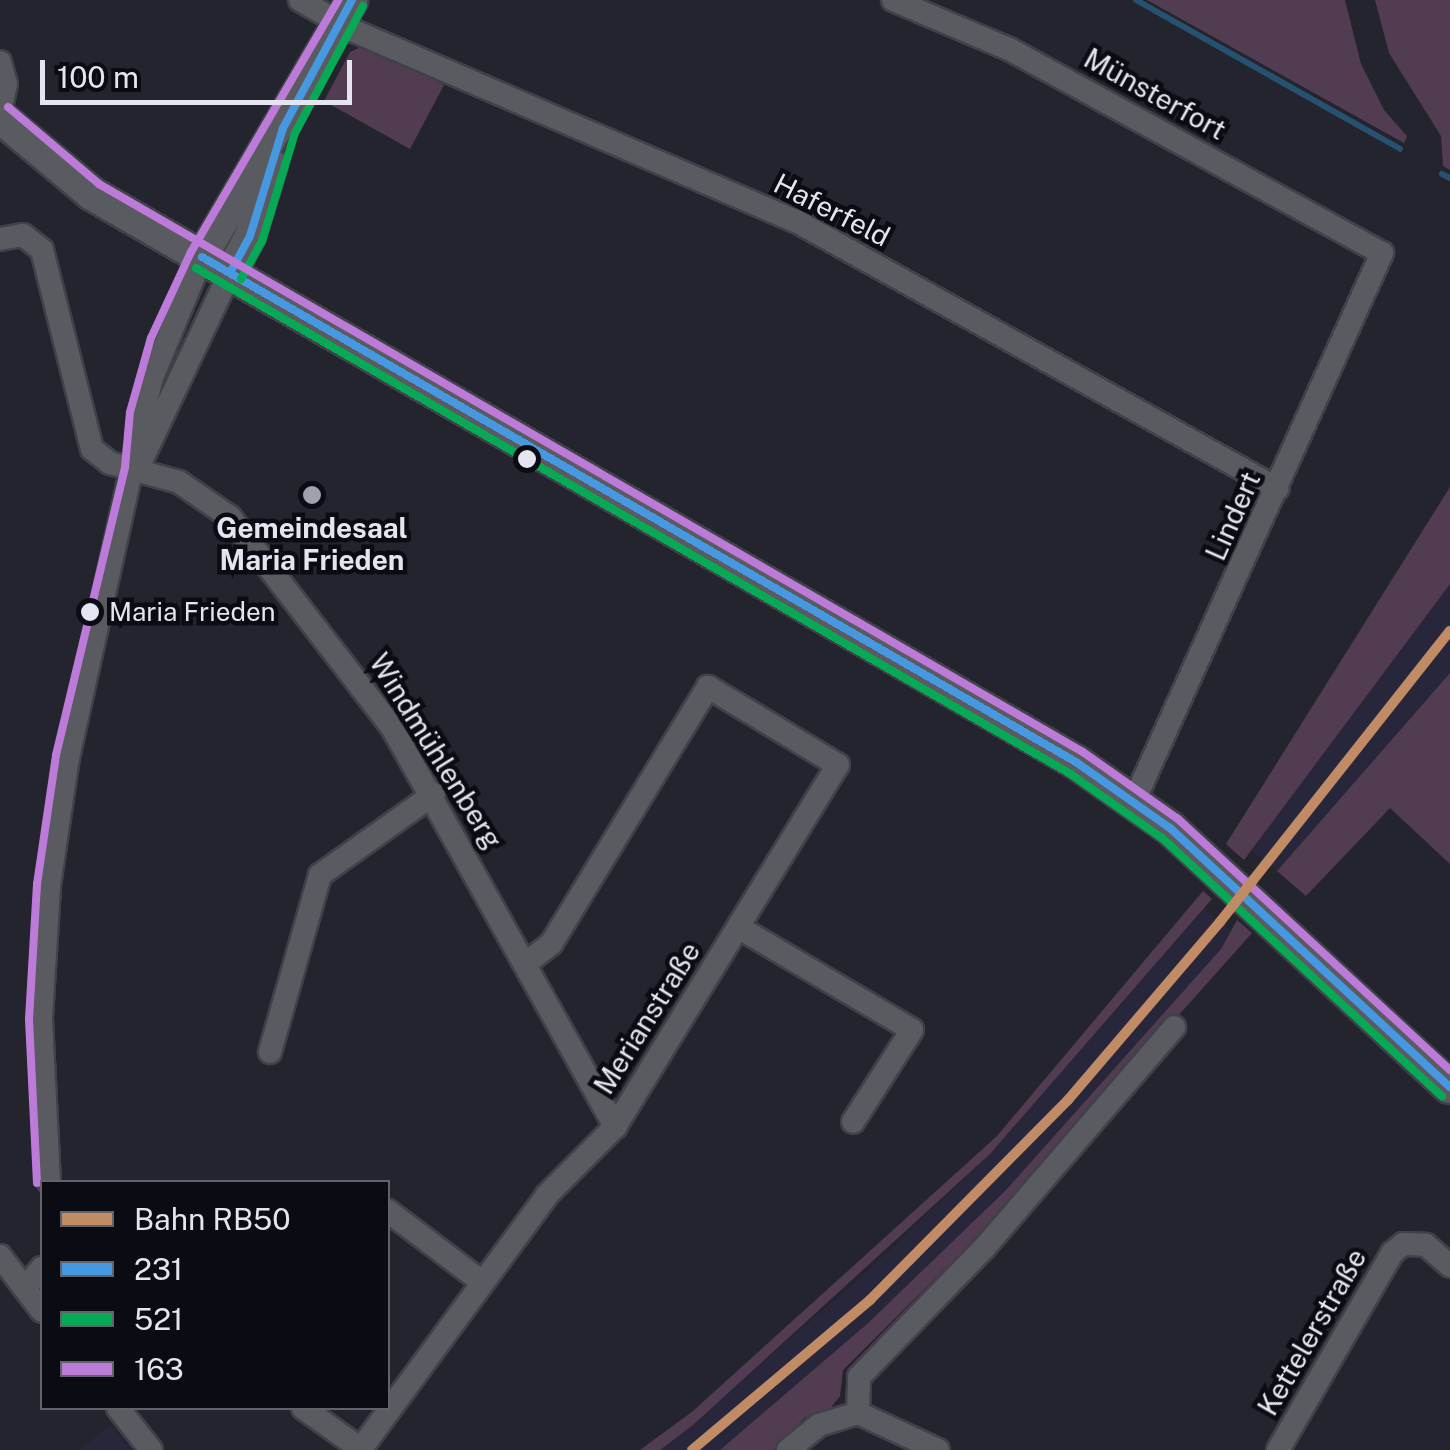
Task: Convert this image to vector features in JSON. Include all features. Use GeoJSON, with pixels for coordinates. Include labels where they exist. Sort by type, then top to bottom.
{"type":"FeatureCollection","features":[{"type":"Feature","properties":{"kind":"main road"},"geometry":{"type":"LineString","coordinates":[[0,115],[68,177],[986,708],[1134,802],[1272,921],[1450,1087]]}},
{"type":"Feature","properties":{"kind":"street","name":"Haferfeld"},"geometry":{"type":"LineString","coordinates":[[300,0],[346,12],[796,222],[1278,488]]}},
{"type":"Feature","properties":{"kind":"street","name":"Münsterfort"},"geometry":{"type":"LineString","coordinates":[[893,0],[1009,48],[1382,252]]}},
{"type":"Feature","properties":{"kind":"street"},"geometry":{"type":"LineString","coordinates":[[49,1180],[42,1018],[49,886],[68,758],[137,469],[151,380],[216,265],[250,236],[282,128],[346,12]]}},
{"type":"Feature","properties":{"kind":"street"},"geometry":{"type":"LineString","coordinates":[[0,62],[6,84],[0,115]]}},
{"type":"Feature","properties":{"kind":"street","name":"Windmühlenberg"},"geometry":{"type":"LineString","coordinates":[[0,239],[23,235],[42,250],[88,442],[110,464],[179,482],[230,516],[326,636],[434,794],[615,1127]]}},
{"type":"Feature","properties":{"kind":"street","name":"Lindert"},"geometry":{"type":"LineString","coordinates":[[1134,802],[1382,252]]}},
{"type":"Feature","properties":{"kind":"street"},"geometry":{"type":"LineString","coordinates":[[137,469],[216,265]]}},
{"type":"Feature","properties":{"kind":"street","name":"Merianstraße"},"geometry":{"type":"LineString","coordinates":[[390,1409],[547,1195],[615,1127],[838,765],[708,687],[552,942],[526,963]]}},
{"type":"Feature","properties":{"kind":"street"},"geometry":{"type":"LineString","coordinates":[[270,1052],[320,875],[434,794]]}},
{"type":"Feature","properties":{"kind":"street"},"geometry":{"type":"LineString","coordinates":[[738,927],[912,1030],[854,1122]]}},
{"type":"Feature","properties":{"kind":"street"},"geometry":{"type":"LineString","coordinates":[[858,1413],[858,1376],[998,1233],[1174,1027]]}},
{"type":"Feature","properties":{"kind":"street"},"geometry":{"type":"LineString","coordinates":[[390,1213],[482,1282]]}},
{"type":"Feature","properties":{"kind":"street","name":"Kettelerstraße"},"geometry":{"type":"LineString","coordinates":[[1278,1450],[1392,1253],[1404,1244],[1426,1245],[1450,1266]]}},
{"type":"Feature","properties":{"kind":"street"},"geometry":{"type":"LineString","coordinates":[[0,1256],[40,1307]]}},
{"type":"Feature","properties":{"kind":"street"},"geometry":{"type":"LineString","coordinates":[[25,1288],[40,1270]]}},
{"type":"Feature","properties":{"kind":"street"},"geometry":{"type":"LineString","coordinates":[[120,1410],[151,1450]]}},
{"type":"Feature","properties":{"kind":"street","name":"Merianstraße"},"geometry":{"type":"LineString","coordinates":[[306,1410],[360,1450],[389,1410]]}},
{"type":"Feature","properties":{"kind":"street"},"geometry":{"type":"LineString","coordinates":[[788,1450],[820,1425],[858,1413],[938,1450]]}},
{"type":"Feature","properties":{"kind":"shaded area"},"geometry":{"type":"Polygon","coordinates":[[[1147,0],[1345,0],[1361,64],[1384,110],[1407,136],[1404,143],[1147,0]]]}},
{"type":"Feature","properties":{"kind":"shaded area"},"geometry":{"type":"Polygon","coordinates":[[[1375,0],[1450,0],[1450,170],[1443,166],[1441,136],[1389,53],[1375,0]]]}},
{"type":"Feature","properties":{"kind":"shaded area"},"geometry":{"type":"Polygon","coordinates":[[[365,45],[444,85],[410,149],[324,101],[350,52],[365,45]]]}},
{"type":"Feature","properties":{"kind":"shaded area"},"geometry":{"type":"Polygon","coordinates":[[[1450,487],[1450,584],[1244,860],[1226,844],[1450,487]]]}},
{"type":"Feature","properties":{"kind":"shaded area"},"geometry":{"type":"Polygon","coordinates":[[[1450,584],[1450,673],[1277,871],[1251,850],[1450,584]]]}},
{"type":"Feature","properties":{"kind":"shaded area"},"geometry":{"type":"Polygon","coordinates":[[[1450,673],[1450,864],[1390,808],[1306,896],[1277,871],[1450,673]]]}},
{"type":"Feature","properties":{"kind":"shaded area"},"geometry":{"type":"Polygon","coordinates":[[[1203,891],[1212,899],[990,1154],[693,1425],[660,1450],[640,1450],[693,1411],[997,1136],[1203,891]]]}},
{"type":"Feature","properties":{"kind":"shaded area"},"geometry":{"type":"Polygon","coordinates":[[[1204,909],[1230,930],[1221,949],[1006,1190],[867,1324],[720,1450],[660,1450],[861,1277],[990,1154],[1204,909]]]}},
{"type":"Feature","properties":{"kind":"shaded area"},"geometry":{"type":"Polygon","coordinates":[[[1237,920],[1252,933],[1010,1204],[843,1370],[840,1396],[830,1409],[804,1418],[774,1450],[720,1450],[867,1324],[1006,1190],[1221,949],[1237,920]]]}},
{"type":"Feature","properties":{"kind":"shaded area"},"geometry":{"type":"Polygon","coordinates":[[[111,1425],[131,1450],[79,1450],[111,1425]]]}},
{"type":"Feature","properties":{"kind":"waterway"},"geometry":{"type":"LineString","coordinates":[[1136,0],[1400,149]]}},
{"type":"Feature","properties":{"kind":"waterway"},"geometry":{"type":"LineString","coordinates":[[1442,174],[1450,178]]}},
{"type":"Feature","properties":{"kind":"rail line","name":"RB50"},"geometry":{"type":"LineString","coordinates":[[692,1450],[870,1300],[1068,1100],[1220,922],[1450,631]]}},
{"type":"Feature","properties":{"kind":"transit line","name":"163"},"geometry":{"type":"LineString","coordinates":[[37,1183],[29,1019],[37,884],[56,755],[125,467],[130,412],[151,338],[191,252],[338,0]]}},
{"type":"Feature","properties":{"kind":"transit line","name":"231"},"geometry":{"type":"LineString","coordinates":[[230,273],[250,236],[283,128],[352,0]]}},
{"type":"Feature","properties":{"kind":"transit line","name":"521"},"geometry":{"type":"LineString","coordinates":[[241,279],[262,241],[295,133],[363,6]]}},
{"type":"Feature","properties":{"kind":"transit line","name":"163"},"geometry":{"type":"LineString","coordinates":[[8,107],[99,184],[1083,752],[1178,819],[1450,1070]]}},
{"type":"Feature","properties":{"kind":"transit line","name":"231"},"geometry":{"type":"LineString","coordinates":[[202,257],[1076,762],[1170,828],[1450,1087]]}},
{"type":"Feature","properties":{"kind":"transit line","name":"521"},"geometry":{"type":"LineString","coordinates":[[196,268],[1069,773],[1162,838],[1442,1096]]}},
{"type":"Feature","properties":{"kind":"place","name":"Gemeindesaal Maria Frieden"},"geometry":{"type":"Point","coordinates":[312,495]}},
{"type":"Feature","properties":{"kind":"place","name":"Maria Frieden"},"geometry":{"type":"Point","coordinates":[90,612]}}]}
